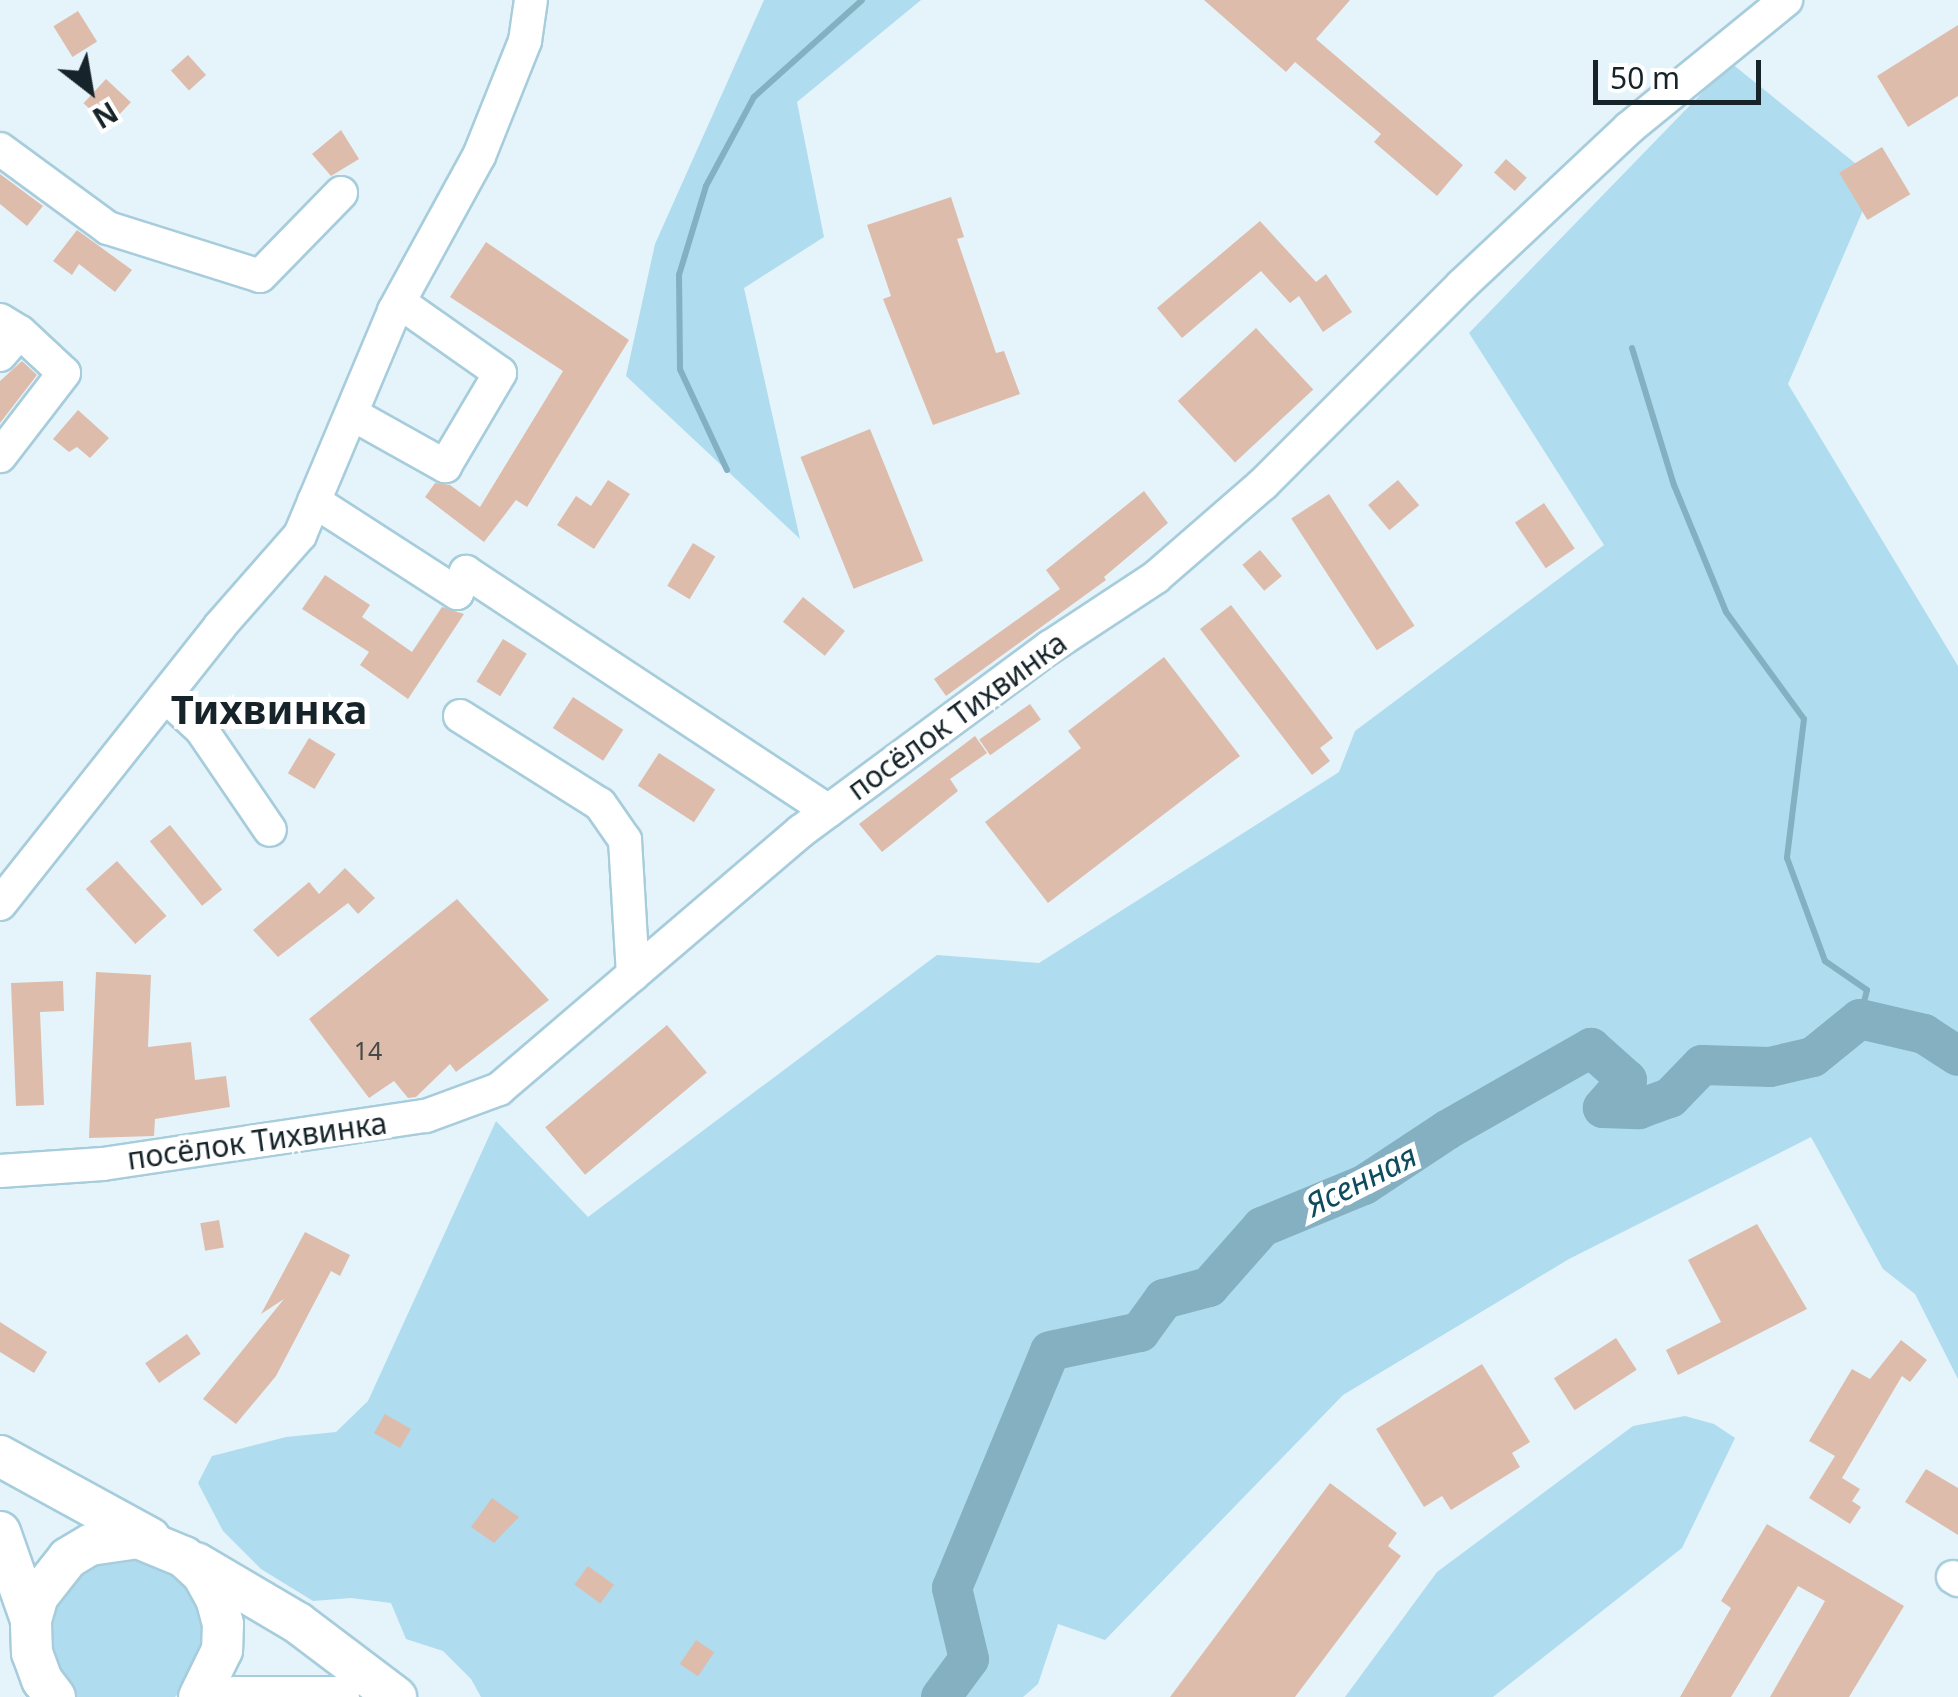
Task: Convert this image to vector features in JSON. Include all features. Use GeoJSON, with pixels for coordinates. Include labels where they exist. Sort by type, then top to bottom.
{"type":"FeatureCollection","features":[{"type":"Feature","properties":{"kind":"main road"},"geometry":{"type":"LineString","coordinates":[[0,1456],[298,1623],[396,1697]]}},
{"type":"Feature","properties":{"kind":"main road"},"geometry":{"type":"LineString","coordinates":[[0,1532],[42,1680],[55,1697]]}},
{"type":"Feature","properties":{"kind":"main road"},"geometry":{"type":"LineString","coordinates":[[30,1697],[32,1637],[50,1575],[90,1545],[138,1538],[173,1551],[204,1575],[222,1624],[222,1650],[199,1697]]}},
{"type":"Feature","properties":{"kind":"main road"},"geometry":{"type":"LineString","coordinates":[[234,1697],[340,1697]]}},
{"type":"Feature","properties":{"kind":"street"},"geometry":{"type":"LineString","coordinates":[[0,904],[165,696],[300,535],[399,302],[479,156],[525,41],[531,0]]}},
{"type":"Feature","properties":{"kind":"street","name":"посёлок Тихвинка"},"geometry":{"type":"LineString","coordinates":[[0,1171],[103,1164],[426,1116],[500,1089],[828,810],[1050,647],[1156,577],[1263,484],[1462,285],[1630,128],[1786,0]]}},
{"type":"Feature","properties":{"kind":"street"},"geometry":{"type":"LineString","coordinates":[[0,149],[108,228],[260,276],[341,193]]}},
{"type":"Feature","properties":{"kind":"street"},"geometry":{"type":"LineString","coordinates":[[352,414],[445,466],[500,373],[399,302]]}},
{"type":"Feature","properties":{"kind":"street"},"geometry":{"type":"LineString","coordinates":[[0,456],[64,373],[7,336]]}},
{"type":"Feature","properties":{"kind":"street"},"geometry":{"type":"LineString","coordinates":[[314,501],[456,593],[466,572],[828,810]]}},
{"type":"Feature","properties":{"kind":"street"},"geometry":{"type":"LineString","coordinates":[[165,696],[202,729],[270,830]]}},
{"type":"Feature","properties":{"kind":"street"},"geometry":{"type":"LineString","coordinates":[[460,716],[600,804],[625,840],[633,975]]}},
{"type":"Feature","properties":{"kind":"shaded area"},"geometry":{"type":"Polygon","coordinates":[[[764,0],[921,0],[797,102],[824,237],[744,288],[800,539],[626,376],[655,244],[764,0]]]}},
{"type":"Feature","properties":{"kind":"shaded area"},"geometry":{"type":"Polygon","coordinates":[[[1731,63],[1876,180],[1788,384],[1958,666],[1958,1379],[1915,1294],[1883,1269],[1811,1137],[1569,1259],[1343,1395],[1105,1640],[1058,1624],[1038,1684],[1023,1697],[481,1697],[471,1679],[443,1651],[406,1639],[391,1603],[351,1598],[313,1601],[261,1569],[223,1531],[198,1483],[212,1456],[286,1437],[336,1432],[368,1401],[496,1121],[588,1217],[937,955],[1039,963],[1339,772],[1355,731],[1604,545],[1469,333],[1731,63]]]}},
{"type":"Feature","properties":{"kind":"shaded area"},"geometry":{"type":"Polygon","coordinates":[[[1685,1416],[1714,1424],[1735,1438],[1682,1548],[1493,1697],[1345,1697],[1437,1572],[1633,1426],[1685,1416]]]}},
{"type":"Feature","properties":{"kind":"shaded area"},"geometry":{"type":"Polygon","coordinates":[[[144,1555],[189,1583],[207,1630],[192,1679],[175,1697],[76,1697],[57,1676],[47,1651],[53,1598],[91,1560],[144,1555]]]}},
{"type":"Feature","properties":{"kind":"building"},"geometry":{"type":"Polygon","coordinates":[[[1204,0],[1350,0],[1316,39],[1463,165],[1437,196],[1374,142],[1381,134],[1295,62],[1286,72],[1204,0]]]}},
{"type":"Feature","properties":{"kind":"building"},"geometry":{"type":"Polygon","coordinates":[[[78,11],[97,42],[72,57],[53,26],[78,11]]]}},
{"type":"Feature","properties":{"kind":"building"},"geometry":{"type":"Polygon","coordinates":[[[1958,25],[1958,96],[1908,127],[1877,76],[1958,25]]]}},
{"type":"Feature","properties":{"kind":"building"},"geometry":{"type":"Polygon","coordinates":[[[188,55],[206,75],[189,90],[171,70],[188,55]]]}},
{"type":"Feature","properties":{"kind":"building"},"geometry":{"type":"Polygon","coordinates":[[[106,79],[131,102],[108,126],[83,103],[106,79]]]}},
{"type":"Feature","properties":{"kind":"building"},"geometry":{"type":"Polygon","coordinates":[[[341,130],[359,159],[331,176],[312,154],[341,130]]]}},
{"type":"Feature","properties":{"kind":"building"},"geometry":{"type":"Polygon","coordinates":[[[1882,147],[1910,194],[1867,220],[1839,173],[1882,147]]]}},
{"type":"Feature","properties":{"kind":"building"},"geometry":{"type":"Polygon","coordinates":[[[1506,159],[1527,178],[1515,191],[1494,172],[1506,159]]]}},
{"type":"Feature","properties":{"kind":"building"},"geometry":{"type":"Polygon","coordinates":[[[0,174],[43,206],[27,226],[0,204],[0,174]]]}},
{"type":"Feature","properties":{"kind":"building"},"geometry":{"type":"Polygon","coordinates":[[[951,197],[964,237],[957,239],[996,353],[1004,351],[1020,394],[933,425],[883,299],[891,296],[867,225],[951,197]]]}},
{"type":"Feature","properties":{"kind":"building"},"geometry":{"type":"Polygon","coordinates":[[[1260,221],[1316,282],[1326,274],[1352,312],[1323,332],[1299,296],[1290,303],[1261,271],[1182,338],[1157,308],[1260,221]]]}},
{"type":"Feature","properties":{"kind":"building"},"geometry":{"type":"Polygon","coordinates":[[[77,230],[132,270],[115,292],[79,264],[72,275],[53,261],[77,230]]]}},
{"type":"Feature","properties":{"kind":"building"},"geometry":{"type":"Polygon","coordinates":[[[486,242],[629,340],[527,507],[516,500],[484,542],[425,497],[435,483],[450,485],[480,507],[563,371],[450,297],[486,242]]]}},
{"type":"Feature","properties":{"kind":"building"},"geometry":{"type":"Polygon","coordinates":[[[1256,328],[1313,389],[1235,462],[1178,401],[1256,328]]]}},
{"type":"Feature","properties":{"kind":"building"},"geometry":{"type":"Polygon","coordinates":[[[22,361],[37,375],[0,423],[0,381],[22,361]]]}},
{"type":"Feature","properties":{"kind":"building"},"geometry":{"type":"Polygon","coordinates":[[[78,410],[109,438],[90,458],[77,447],[69,452],[53,439],[78,410]]]}},
{"type":"Feature","properties":{"kind":"building"},"geometry":{"type":"Polygon","coordinates":[[[870,429],[923,561],[854,589],[800,457],[870,429]]]}},
{"type":"Feature","properties":{"kind":"building"},"geometry":{"type":"Polygon","coordinates":[[[608,480],[630,494],[594,549],[557,525],[576,496],[591,506],[608,480]]]}},
{"type":"Feature","properties":{"kind":"building"},"geometry":{"type":"Polygon","coordinates":[[[1398,480],[1419,505],[1389,530],[1368,505],[1398,480]]]}},
{"type":"Feature","properties":{"kind":"building"},"geometry":{"type":"Polygon","coordinates":[[[1144,491],[1168,523],[1104,577],[1106,580],[946,696],[934,679],[1060,589],[1046,570],[1144,491]]]}},
{"type":"Feature","properties":{"kind":"building"},"geometry":{"type":"Polygon","coordinates":[[[1329,494],[1415,626],[1377,650],[1291,519],[1329,494]]]}},
{"type":"Feature","properties":{"kind":"building"},"geometry":{"type":"Polygon","coordinates":[[[1544,503],[1575,549],[1546,568],[1515,523],[1544,503]]]}},
{"type":"Feature","properties":{"kind":"building"},"geometry":{"type":"Polygon","coordinates":[[[693,543],[715,556],[690,599],[667,586],[693,543]]]}},
{"type":"Feature","properties":{"kind":"building"},"geometry":{"type":"Polygon","coordinates":[[[1260,550],[1282,576],[1264,591],[1242,565],[1260,550]]]}},
{"type":"Feature","properties":{"kind":"building"},"geometry":{"type":"Polygon","coordinates":[[[325,575],[370,605],[362,617],[412,652],[442,607],[464,614],[408,699],[360,665],[369,652],[302,609],[325,575]]]}},
{"type":"Feature","properties":{"kind":"building"},"geometry":{"type":"Polygon","coordinates":[[[803,597],[845,631],[825,656],[783,622],[803,597]]]}},
{"type":"Feature","properties":{"kind":"building"},"geometry":{"type":"Polygon","coordinates":[[[1231,605],[1333,738],[1320,748],[1330,761],[1312,775],[1200,629],[1231,605]]]}},
{"type":"Feature","properties":{"kind":"building"},"geometry":{"type":"Polygon","coordinates":[[[503,639],[527,654],[500,696],[477,681],[503,639]]]}},
{"type":"Feature","properties":{"kind":"building"},"geometry":{"type":"Polygon","coordinates":[[[1164,657],[1240,756],[1048,903],[985,822],[1081,748],[1068,731],[1164,657]]]}},
{"type":"Feature","properties":{"kind":"building"},"geometry":{"type":"Polygon","coordinates":[[[573,697],[623,730],[603,761],[553,728],[573,697]]]}},
{"type":"Feature","properties":{"kind":"building"},"geometry":{"type":"Polygon","coordinates":[[[1030,704],[1041,720],[990,755],[979,740],[1030,704]]]}},
{"type":"Feature","properties":{"kind":"building"},"geometry":{"type":"Polygon","coordinates":[[[975,736],[987,753],[950,779],[958,791],[882,852],[859,824],[975,736]]]}},
{"type":"Feature","properties":{"kind":"building"},"geometry":{"type":"Polygon","coordinates":[[[309,738],[336,754],[314,789],[288,773],[309,738]]]}},
{"type":"Feature","properties":{"kind":"building"},"geometry":{"type":"Polygon","coordinates":[[[659,753],[715,789],[694,822],[638,786],[659,753]]]}},
{"type":"Feature","properties":{"kind":"building"},"geometry":{"type":"Polygon","coordinates":[[[170,825],[222,890],[202,906],[150,841],[170,825]]]}},
{"type":"Feature","properties":{"kind":"building"},"geometry":{"type":"Polygon","coordinates":[[[117,861],[167,916],[135,944],[86,889],[117,861]]]}},
{"type":"Feature","properties":{"kind":"building"},"geometry":{"type":"Polygon","coordinates":[[[345,868],[375,898],[358,914],[348,903],[278,957],[253,930],[309,882],[319,894],[345,868]]]}},
{"type":"Feature","properties":{"kind":"building"},"geometry":{"type":"Polygon","coordinates":[[[457,899],[549,1000],[456,1072],[450,1064],[416,1097],[408,1098],[394,1081],[369,1098],[309,1019],[457,899]]]}},
{"type":"Feature","properties":{"kind":"building"},"geometry":{"type":"Polygon","coordinates":[[[96,972],[151,975],[148,1047],[191,1042],[195,1080],[226,1076],[230,1107],[155,1119],[154,1136],[89,1138],[96,972]]]}},
{"type":"Feature","properties":{"kind":"building"},"geometry":{"type":"Polygon","coordinates":[[[63,981],[64,1011],[40,1012],[44,1105],[16,1106],[11,983],[63,981]]]}},
{"type":"Feature","properties":{"kind":"building"},"geometry":{"type":"Polygon","coordinates":[[[667,1025],[707,1072],[585,1175],[545,1127],[667,1025]]]}},
{"type":"Feature","properties":{"kind":"building"},"geometry":{"type":"Polygon","coordinates":[[[219,1220],[224,1248],[205,1251],[200,1223],[219,1220]]]}},
{"type":"Feature","properties":{"kind":"building"},"geometry":{"type":"Polygon","coordinates":[[[1757,1224],[1807,1309],[1678,1375],[1666,1350],[1721,1322],[1688,1260],[1757,1224]]]}},
{"type":"Feature","properties":{"kind":"building"},"geometry":{"type":"Polygon","coordinates":[[[305,1232],[350,1255],[340,1276],[331,1271],[276,1376],[236,1424],[203,1399],[284,1299],[261,1314],[305,1232]]]}},
{"type":"Feature","properties":{"kind":"building"},"geometry":{"type":"Polygon","coordinates":[[[0,1322],[47,1352],[34,1373],[0,1352],[0,1322]]]}},
{"type":"Feature","properties":{"kind":"building"},"geometry":{"type":"Polygon","coordinates":[[[187,1334],[201,1354],[159,1383],[145,1363],[187,1334]]]}},
{"type":"Feature","properties":{"kind":"building"},"geometry":{"type":"Polygon","coordinates":[[[1616,1338],[1637,1370],[1575,1410],[1554,1378],[1616,1338]]]}},
{"type":"Feature","properties":{"kind":"building"},"geometry":{"type":"Polygon","coordinates":[[[1901,1340],[1927,1360],[1910,1382],[1902,1376],[1842,1478],[1860,1489],[1852,1501],[1861,1507],[1850,1524],[1809,1498],[1835,1456],[1809,1441],[1852,1369],[1870,1379],[1901,1340]]]}},
{"type":"Feature","properties":{"kind":"building"},"geometry":{"type":"Polygon","coordinates":[[[1482,1364],[1530,1442],[1512,1453],[1520,1467],[1451,1510],[1442,1496],[1424,1507],[1376,1429],[1482,1364]]]}},
{"type":"Feature","properties":{"kind":"building"},"geometry":{"type":"Polygon","coordinates":[[[385,1414],[411,1429],[400,1448],[374,1433],[385,1414]]]}},
{"type":"Feature","properties":{"kind":"building"},"geometry":{"type":"Polygon","coordinates":[[[1926,1469],[1958,1488],[1958,1535],[1905,1502],[1926,1469]]]}},
{"type":"Feature","properties":{"kind":"building"},"geometry":{"type":"Polygon","coordinates":[[[1330,1483],[1397,1533],[1388,1546],[1401,1556],[1295,1697],[1170,1697],[1330,1483]]]}},
{"type":"Feature","properties":{"kind":"building"},"geometry":{"type":"Polygon","coordinates":[[[492,1498],[519,1517],[494,1543],[471,1527],[492,1498]]]}},
{"type":"Feature","properties":{"kind":"building"},"geometry":{"type":"Polygon","coordinates":[[[1767,1524],[1904,1606],[1849,1697],[1770,1697],[1825,1601],[1798,1586],[1731,1697],[1680,1697],[1731,1608],[1721,1601],[1767,1524]]]}},
{"type":"Feature","properties":{"kind":"building"},"geometry":{"type":"Polygon","coordinates":[[[588,1566],[614,1585],[600,1603],[574,1585],[588,1566]]]}},
{"type":"Feature","properties":{"kind":"building"},"geometry":{"type":"Polygon","coordinates":[[[696,1640],[714,1652],[698,1676],[680,1664],[696,1640]]]}},
{"type":"Feature","properties":{"kind":"waterway"},"geometry":{"type":"LineString","coordinates":[[727,470],[680,369],[679,275],[706,186],[754,97],[862,0]]}},
{"type":"Feature","properties":{"kind":"waterway"},"geometry":{"type":"LineString","coordinates":[[1632,348],[1674,485],[1726,612],[1804,719],[1787,858],[1825,961],[1867,990],[1860,1019]]}},
{"type":"Feature","properties":{"kind":"waterway","name":"Ясенная"},"geometry":{"type":"LineString","coordinates":[[941,1697],[969,1659],[952,1588],[1050,1351],[1140,1332],[1164,1299],[1209,1287],[1262,1227],[1364,1185],[1447,1130],[1591,1048],[1627,1080],[1603,1108],[1639,1109],[1670,1098],[1702,1065],[1770,1067],[1813,1057],[1860,1019],[1924,1034],[1958,1056]]}},
{"type":"Feature","properties":{"kind":"district","name":"Тихвинка"},"geometry":{"type":"Point","coordinates":[269,709]}}]}
